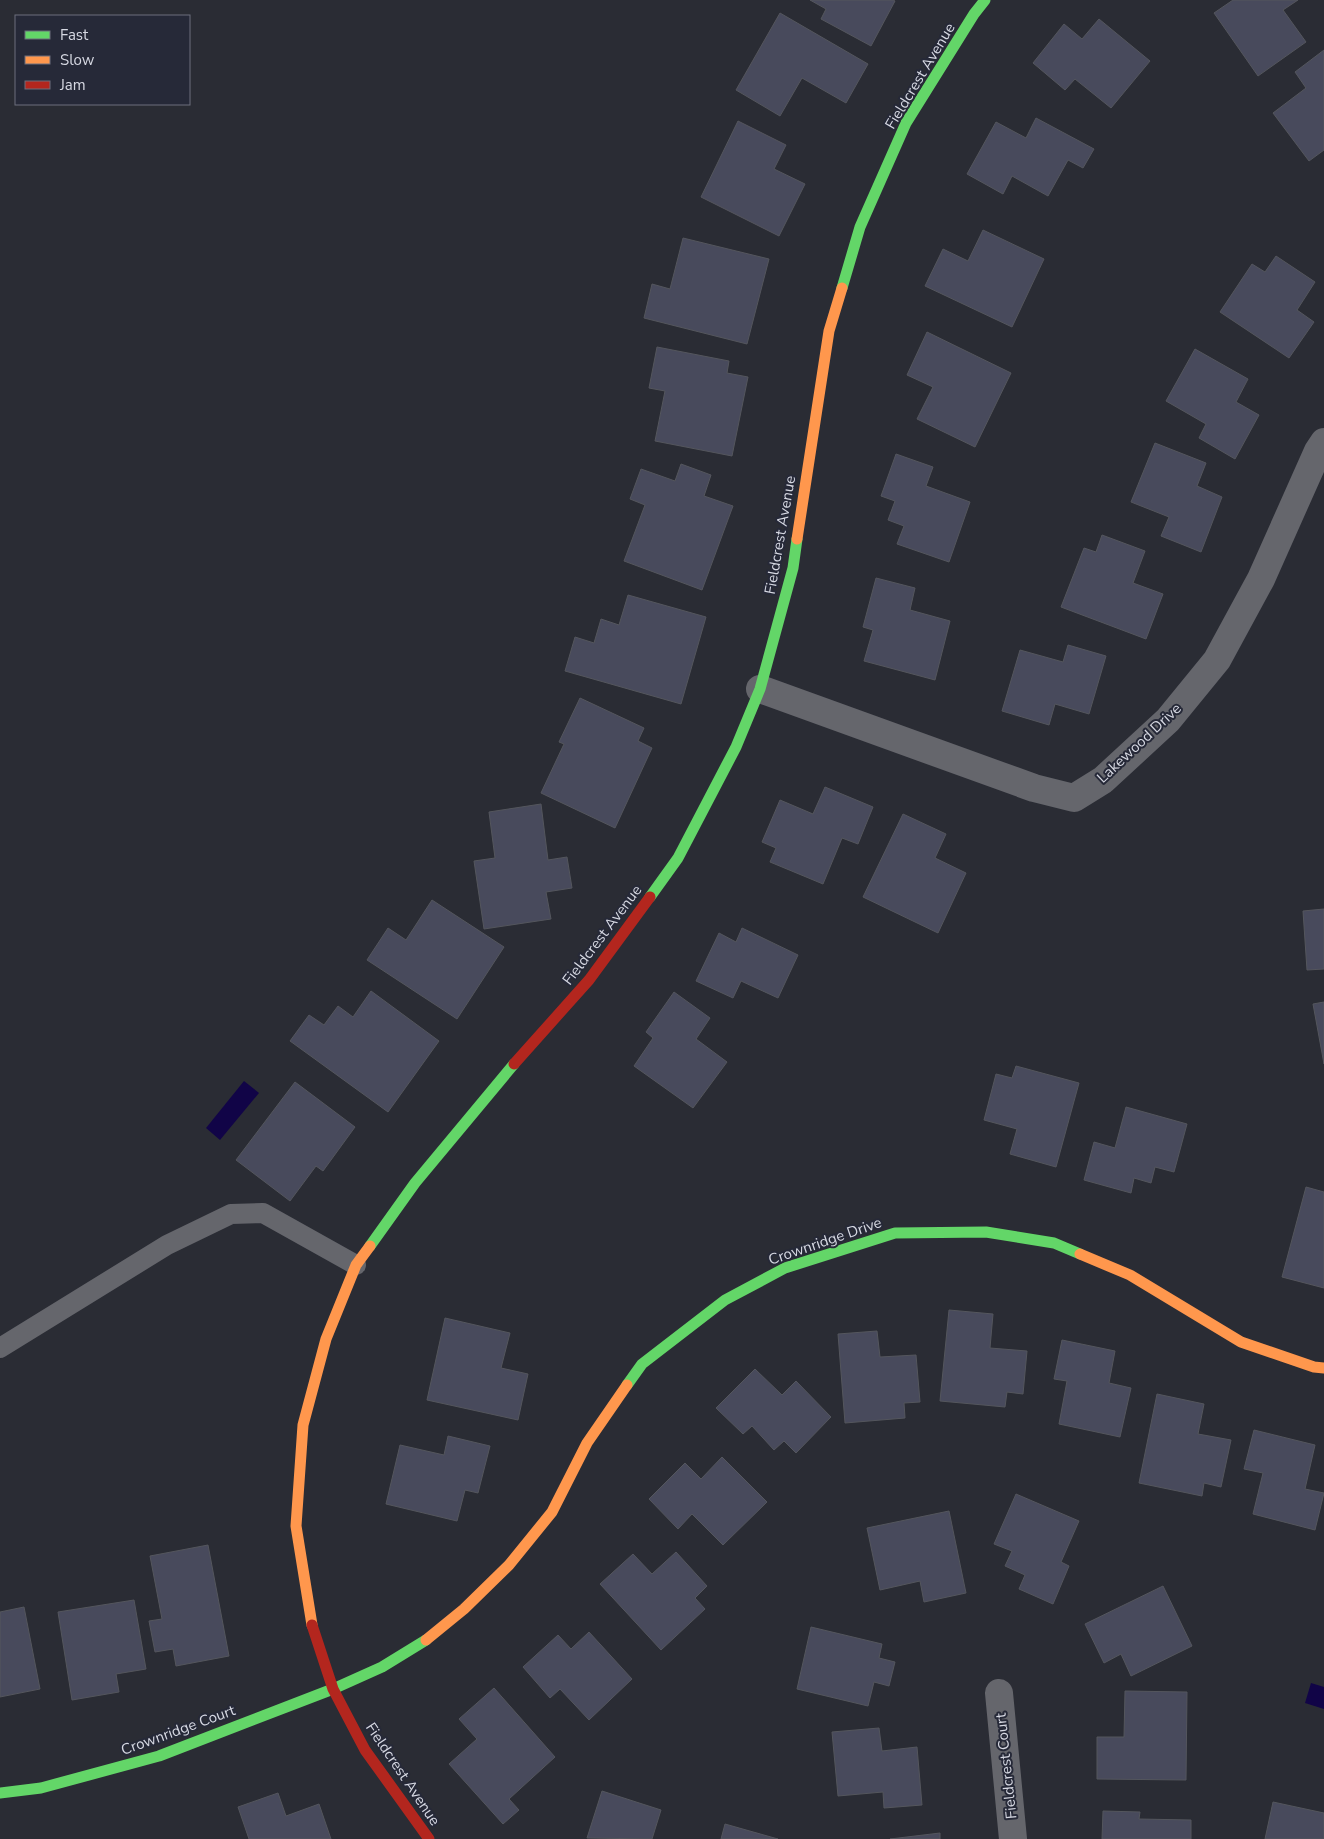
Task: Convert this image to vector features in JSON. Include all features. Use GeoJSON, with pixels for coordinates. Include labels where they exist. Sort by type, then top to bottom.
{"type":"FeatureCollection","features":[{"type":"Feature","properties":{"kind":"street","name":"Fieldcrest Avenue"},"geometry":{"type":"LineString","coordinates":[[428,1839],[364,1750],[333,1689],[310,1617],[296,1526],[303,1425],[326,1339],[356,1265],[415,1183],[508,1071],[589,980],[678,858],[736,747],[760,689],[793,568],[829,331],[860,227],[906,123],[974,14],[985,0]]}},
{"type":"Feature","properties":{"kind":"street","name":"Lakewood Drive"},"geometry":{"type":"LineString","coordinates":[[760,689],[1034,788],[1074,798],[1104,780],[1168,720],[1217,660],[1261,579],[1318,451],[1324,442]]}},
{"type":"Feature","properties":{"kind":"street","name":"Crownridge Drive"},"geometry":{"type":"LineString","coordinates":[[333,1689],[382,1667],[418,1646],[464,1610],[509,1565],[552,1512],[587,1443],[642,1364],[725,1300],[785,1268],[895,1233],[986,1232],[1054,1243],[1130,1275],[1241,1342],[1314,1367],[1324,1368]]}},
{"type":"Feature","properties":{"kind":"street","name":"Crownridge Court"},"geometry":{"type":"LineString","coordinates":[[0,1793],[41,1788],[159,1756],[333,1689]]}},
{"type":"Feature","properties":{"kind":"street","name":"Fieldcrest Court"},"geometry":{"type":"LineString","coordinates":[[999,1693],[1013,1839]]}},
{"type":"Feature","properties":{"kind":"lane"},"geometry":{"type":"LineString","coordinates":[[0,1348],[167,1245],[231,1214],[263,1213],[356,1265]]}},
{"type":"Feature","properties":{"kind":"shaded area"},"geometry":{"type":"Polygon","coordinates":[[[244,1081],[259,1093],[220,1140],[206,1128],[244,1081]]]}},
{"type":"Feature","properties":{"kind":"shaded area"},"geometry":{"type":"Polygon","coordinates":[[[1311,1683],[1324,1687],[1324,1709],[1305,1703],[1311,1683]]]}},
{"type":"Feature","properties":{"kind":"building"},"geometry":{"type":"Polygon","coordinates":[[[810,0],[895,1],[871,46],[821,19],[826,9],[810,0]]]}},
{"type":"Feature","properties":{"kind":"building"},"geometry":{"type":"Polygon","coordinates":[[[1233,0],[1298,0],[1283,10],[1306,42],[1258,76],[1214,13],[1233,0]]]}},
{"type":"Feature","properties":{"kind":"building"},"geometry":{"type":"Polygon","coordinates":[[[780,13],[868,64],[846,103],[802,78],[780,116],[736,90],[780,13]]]}},
{"type":"Feature","properties":{"kind":"building"},"geometry":{"type":"Polygon","coordinates":[[[1099,19],[1150,61],[1111,108],[1075,79],[1065,90],[1033,63],[1064,24],[1082,39],[1099,19]]]}},
{"type":"Feature","properties":{"kind":"building"},"geometry":{"type":"Polygon","coordinates":[[[1324,50],[1324,150],[1309,161],[1273,113],[1306,88],[1295,72],[1324,50]]]}},
{"type":"Feature","properties":{"kind":"building"},"geometry":{"type":"Polygon","coordinates":[[[1036,118],[1094,149],[1083,168],[1068,160],[1048,196],[1012,176],[1003,194],[967,174],[996,122],[1026,138],[1036,118]]]}},
{"type":"Feature","properties":{"kind":"building"},"geometry":{"type":"Polygon","coordinates":[[[738,121],[786,145],[774,169],[805,184],[779,236],[701,197],[738,121]]]}},
{"type":"Feature","properties":{"kind":"building"},"geometry":{"type":"Polygon","coordinates":[[[983,230],[1044,259],[1012,327],[925,286],[943,249],[968,261],[983,230]]]}},
{"type":"Feature","properties":{"kind":"building"},"geometry":{"type":"Polygon","coordinates":[[[683,238],[769,259],[747,344],[644,318],[652,284],[670,289],[683,238]]]}},
{"type":"Feature","properties":{"kind":"building"},"geometry":{"type":"Polygon","coordinates":[[[1276,256],[1315,282],[1297,310],[1314,322],[1289,358],[1220,312],[1252,264],[1265,272],[1276,256]]]}},
{"type":"Feature","properties":{"kind":"building"},"geometry":{"type":"Polygon","coordinates":[[[927,332],[1011,373],[975,447],[917,419],[933,387],[907,375],[927,332]]]}},
{"type":"Feature","properties":{"kind":"building"},"geometry":{"type":"Polygon","coordinates":[[[657,347],[729,361],[727,373],[748,377],[732,456],[655,441],[665,391],[649,388],[657,347]]]}},
{"type":"Feature","properties":{"kind":"building"},"geometry":{"type":"Polygon","coordinates":[[[1195,349],[1248,379],[1236,402],[1259,415],[1235,459],[1199,438],[1206,424],[1166,401],[1195,349]]]}},
{"type":"Feature","properties":{"kind":"building"},"geometry":{"type":"Polygon","coordinates":[[[1155,443],[1206,463],[1197,486],[1222,497],[1201,552],[1161,536],[1169,517],[1131,502],[1155,443]]]}},
{"type":"Feature","properties":{"kind":"building"},"geometry":{"type":"Polygon","coordinates":[[[896,454],[933,467],[926,486],[970,502],[949,562],[897,544],[904,526],[888,520],[895,501],[881,496],[896,454]]]}},
{"type":"Feature","properties":{"kind":"building"},"geometry":{"type":"Polygon","coordinates":[[[681,464],[711,475],[704,496],[733,506],[702,590],[624,561],[645,505],[630,499],[641,469],[675,481],[681,464]]]}},
{"type":"Feature","properties":{"kind":"building"},"geometry":{"type":"Polygon","coordinates":[[[1102,535],[1145,551],[1133,583],[1163,594],[1146,639],[1061,607],[1084,548],[1096,552],[1102,535]]]}},
{"type":"Feature","properties":{"kind":"building"},"geometry":{"type":"Polygon","coordinates":[[[876,578],[915,588],[910,610],[950,621],[935,680],[864,661],[873,630],[863,627],[876,578]]]}},
{"type":"Feature","properties":{"kind":"building"},"geometry":{"type":"Polygon","coordinates":[[[628,595],[706,617],[681,704],[565,671],[575,637],[594,643],[601,619],[619,625],[628,595]]]}},
{"type":"Feature","properties":{"kind":"building"},"geometry":{"type":"Polygon","coordinates":[[[1068,645],[1106,656],[1089,714],[1055,704],[1049,725],[1002,711],[1020,650],[1063,662],[1068,645]]]}},
{"type":"Feature","properties":{"kind":"building"},"geometry":{"type":"Polygon","coordinates":[[[580,698],[644,728],[638,741],[652,748],[615,828],[541,793],[564,744],[559,742],[580,698]]]}},
{"type":"Feature","properties":{"kind":"building"},"geometry":{"type":"Polygon","coordinates":[[[825,787],[873,807],[858,844],[842,838],[823,884],[770,862],[776,848],[762,842],[780,800],[813,814],[825,787]]]}},
{"type":"Feature","properties":{"kind":"building"},"geometry":{"type":"Polygon","coordinates":[[[541,804],[548,860],[567,857],[572,888],[546,892],[551,919],[484,929],[474,861],[495,858],[489,812],[541,804]]]}},
{"type":"Feature","properties":{"kind":"building"},"geometry":{"type":"Polygon","coordinates":[[[903,814],[946,834],[935,858],[966,873],[938,933],[863,897],[903,814]]]}},
{"type":"Feature","properties":{"kind":"building"},"geometry":{"type":"Polygon","coordinates":[[[432,900],[504,947],[457,1019],[367,960],[388,928],[406,940],[432,900]]]}},
{"type":"Feature","properties":{"kind":"building"},"geometry":{"type":"Polygon","coordinates":[[[1324,909],[1324,969],[1307,970],[1303,911],[1324,909]]]}},
{"type":"Feature","properties":{"kind":"building"},"geometry":{"type":"Polygon","coordinates":[[[742,928],[798,955],[778,998],[741,981],[733,998],[696,981],[719,933],[736,942],[742,928]]]}},
{"type":"Feature","properties":{"kind":"building"},"geometry":{"type":"Polygon","coordinates":[[[371,991],[439,1041],[388,1112],[290,1041],[309,1015],[324,1025],[338,1006],[353,1017],[371,991]]]}},
{"type":"Feature","properties":{"kind":"building"},"geometry":{"type":"Polygon","coordinates":[[[674,992],[710,1018],[696,1039],[727,1062],[693,1108],[634,1066],[653,1038],[646,1032],[674,992]]]}},
{"type":"Feature","properties":{"kind":"building"},"geometry":{"type":"Polygon","coordinates":[[[1324,1002],[1324,1064],[1313,1004],[1324,1002]]]}},
{"type":"Feature","properties":{"kind":"building"},"geometry":{"type":"Polygon","coordinates":[[[1016,1066],[1079,1083],[1056,1167],[1010,1154],[1017,1129],[984,1120],[996,1074],[1012,1078],[1016,1066]]]}},
{"type":"Feature","properties":{"kind":"building"},"geometry":{"type":"Polygon","coordinates":[[[295,1082],[355,1127],[323,1171],[316,1166],[290,1201],[236,1160],[295,1082]]]}},
{"type":"Feature","properties":{"kind":"building"},"geometry":{"type":"Polygon","coordinates":[[[1126,1107],[1187,1124],[1174,1172],[1155,1167],[1151,1183],[1134,1178],[1131,1193],[1084,1180],[1094,1142],[1115,1148],[1126,1107]]]}},
{"type":"Feature","properties":{"kind":"building"},"geometry":{"type":"Polygon","coordinates":[[[1306,1187],[1324,1192],[1324,1288],[1282,1277],[1306,1187]]]}},
{"type":"Feature","properties":{"kind":"building"},"geometry":{"type":"Polygon","coordinates":[[[949,1310],[993,1314],[990,1348],[1027,1351],[1023,1394],[1007,1392],[1005,1407],[940,1401],[949,1310]]]}},
{"type":"Feature","properties":{"kind":"building"},"geometry":{"type":"Polygon","coordinates":[[[445,1318],[510,1333],[501,1368],[528,1374],[518,1420],[427,1400],[445,1318]]]}},
{"type":"Feature","properties":{"kind":"building"},"geometry":{"type":"Polygon","coordinates":[[[877,1331],[880,1357],[916,1355],[920,1402],[904,1403],[905,1418],[845,1423],[838,1334],[877,1331]]]}},
{"type":"Feature","properties":{"kind":"building"},"geometry":{"type":"Polygon","coordinates":[[[1062,1340],[1115,1351],[1109,1383],[1131,1388],[1120,1437],[1059,1424],[1067,1381],[1054,1379],[1062,1340]]]}},
{"type":"Feature","properties":{"kind":"building"},"geometry":{"type":"Polygon","coordinates":[[[755,1369],[782,1395],[796,1381],[831,1417],[796,1453],[784,1441],[774,1450],[752,1426],[743,1434],[716,1408],[755,1369]]]}},
{"type":"Feature","properties":{"kind":"building"},"geometry":{"type":"Polygon","coordinates":[[[1157,1394],[1204,1404],[1198,1434],[1231,1440],[1221,1487],[1204,1483],[1202,1496],[1139,1483],[1157,1394]]]}},
{"type":"Feature","properties":{"kind":"building"},"geometry":{"type":"Polygon","coordinates":[[[1254,1430],[1315,1445],[1305,1489],[1324,1493],[1315,1530],[1253,1514],[1263,1473],[1244,1469],[1254,1430]]]}},
{"type":"Feature","properties":{"kind":"building"},"geometry":{"type":"Polygon","coordinates":[[[448,1436],[490,1446],[478,1493],[465,1490],[457,1521],[386,1504],[400,1445],[444,1455],[448,1436]]]}},
{"type":"Feature","properties":{"kind":"building"},"geometry":{"type":"Polygon","coordinates":[[[722,1457],[767,1502],[723,1545],[692,1514],[678,1529],[649,1499],[685,1463],[701,1479],[722,1457]]]}},
{"type":"Feature","properties":{"kind":"building"},"geometry":{"type":"Polygon","coordinates":[[[1016,1494],[1079,1521],[1061,1562],[1069,1566],[1053,1604],[1019,1589],[1025,1575],[1005,1566],[1012,1551],[994,1544],[1016,1494]]]}},
{"type":"Feature","properties":{"kind":"building"},"geometry":{"type":"Polygon","coordinates":[[[949,1511],[966,1593],[924,1602],[920,1581],[880,1590],[867,1528],[949,1511]]]}},
{"type":"Feature","properties":{"kind":"building"},"geometry":{"type":"Polygon","coordinates":[[[208,1545],[229,1656],[176,1666],[173,1649],[155,1652],[149,1621],[162,1619],[150,1556],[208,1545]]]}},
{"type":"Feature","properties":{"kind":"building"},"geometry":{"type":"Polygon","coordinates":[[[676,1552],[707,1586],[695,1598],[705,1609],[661,1650],[600,1584],[633,1554],[652,1574],[676,1552]]]}},
{"type":"Feature","properties":{"kind":"building"},"geometry":{"type":"Polygon","coordinates":[[[1163,1586],[1192,1646],[1131,1676],[1121,1654],[1104,1663],[1085,1624],[1163,1586]]]}},
{"type":"Feature","properties":{"kind":"building"},"geometry":{"type":"Polygon","coordinates":[[[134,1600],[146,1669],[116,1674],[119,1692],[72,1700],[58,1612],[134,1600]]]}},
{"type":"Feature","properties":{"kind":"building"},"geometry":{"type":"Polygon","coordinates":[[[24,1607],[40,1689],[0,1697],[0,1612],[24,1607]]]}},
{"type":"Feature","properties":{"kind":"building"},"geometry":{"type":"Polygon","coordinates":[[[811,1627],[882,1644],[879,1658],[895,1662],[889,1686],[874,1682],[868,1706],[797,1689],[811,1627]]]}},
{"type":"Feature","properties":{"kind":"building"},"geometry":{"type":"Polygon","coordinates":[[[589,1632],[632,1679],[589,1720],[560,1689],[550,1698],[523,1667],[558,1635],[571,1649],[589,1632]]]}},
{"type":"Feature","properties":{"kind":"building"},"geometry":{"type":"Polygon","coordinates":[[[494,1688],[555,1757],[509,1799],[519,1810],[503,1824],[449,1764],[477,1739],[459,1719],[494,1688]]]}},
{"type":"Feature","properties":{"kind":"building"},"geometry":{"type":"Polygon","coordinates":[[[1125,1691],[1187,1692],[1186,1780],[1097,1779],[1097,1737],[1124,1737],[1125,1691]]]}},
{"type":"Feature","properties":{"kind":"building"},"geometry":{"type":"Polygon","coordinates":[[[879,1728],[882,1751],[917,1747],[922,1805],[884,1808],[883,1792],[838,1796],[832,1732],[879,1728]]]}},
{"type":"Feature","properties":{"kind":"building"},"geometry":{"type":"Polygon","coordinates":[[[602,1791],[661,1810],[652,1839],[587,1838],[602,1791]]]}},
{"type":"Feature","properties":{"kind":"building"},"geometry":{"type":"Polygon","coordinates":[[[278,1793],[286,1816],[319,1804],[331,1839],[249,1839],[238,1807],[278,1793]]]}},
{"type":"Feature","properties":{"kind":"building"},"geometry":{"type":"Polygon","coordinates":[[[1273,1802],[1324,1813],[1324,1839],[1265,1839],[1273,1802]]]}},
{"type":"Feature","properties":{"kind":"building"},"geometry":{"type":"Polygon","coordinates":[[[1103,1811],[1140,1812],[1139,1819],[1191,1820],[1191,1839],[1102,1839],[1103,1811]]]}},
{"type":"Feature","properties":{"kind":"building"},"geometry":{"type":"Polygon","coordinates":[[[725,1824],[778,1839],[721,1839],[725,1824]]]}},
{"type":"Feature","properties":{"kind":"building"},"geometry":{"type":"Polygon","coordinates":[[[940,1833],[940,1839],[890,1839],[940,1833]]]}},
{"type":"Feature","properties":{"kind":"traffic: fast"},"geometry":{"type":"LineString","coordinates":[[842,288],[860,227],[906,123],[974,14],[985,0]]}},
{"type":"Feature","properties":{"kind":"traffic: fast"},"geometry":{"type":"LineString","coordinates":[[650,897],[678,858],[736,747],[760,689],[793,568],[797,539]]}},
{"type":"Feature","properties":{"kind":"traffic: fast"},"geometry":{"type":"LineString","coordinates":[[370,1246],[415,1183],[514,1064]]}},
{"type":"Feature","properties":{"kind":"traffic: fast"},"geometry":{"type":"LineString","coordinates":[[627,1385],[642,1364],[725,1300],[785,1268],[895,1233],[986,1232],[1054,1243],[1080,1254]]}},
{"type":"Feature","properties":{"kind":"traffic: fast"},"geometry":{"type":"LineString","coordinates":[[0,1793],[41,1788],[159,1756],[333,1689],[382,1667],[426,1640]]}},
{"type":"Feature","properties":{"kind":"traffic: slow"},"geometry":{"type":"LineString","coordinates":[[797,539],[829,331],[842,288]]}},
{"type":"Feature","properties":{"kind":"traffic: slow"},"geometry":{"type":"LineString","coordinates":[[312,1625],[296,1526],[303,1425],[326,1339],[356,1265],[370,1246]]}},
{"type":"Feature","properties":{"kind":"traffic: slow"},"geometry":{"type":"LineString","coordinates":[[1080,1254],[1130,1275],[1241,1342],[1314,1367],[1324,1368]]}},
{"type":"Feature","properties":{"kind":"traffic: slow"},"geometry":{"type":"LineString","coordinates":[[426,1640],[464,1609],[509,1565],[552,1512],[587,1443],[627,1385]]}},
{"type":"Feature","properties":{"kind":"traffic: jam"},"geometry":{"type":"LineString","coordinates":[[514,1064],[589,980],[650,897]]}},
{"type":"Feature","properties":{"kind":"traffic: jam"},"geometry":{"type":"LineString","coordinates":[[312,1625],[333,1689],[365,1750],[429,1839]]}}]}
